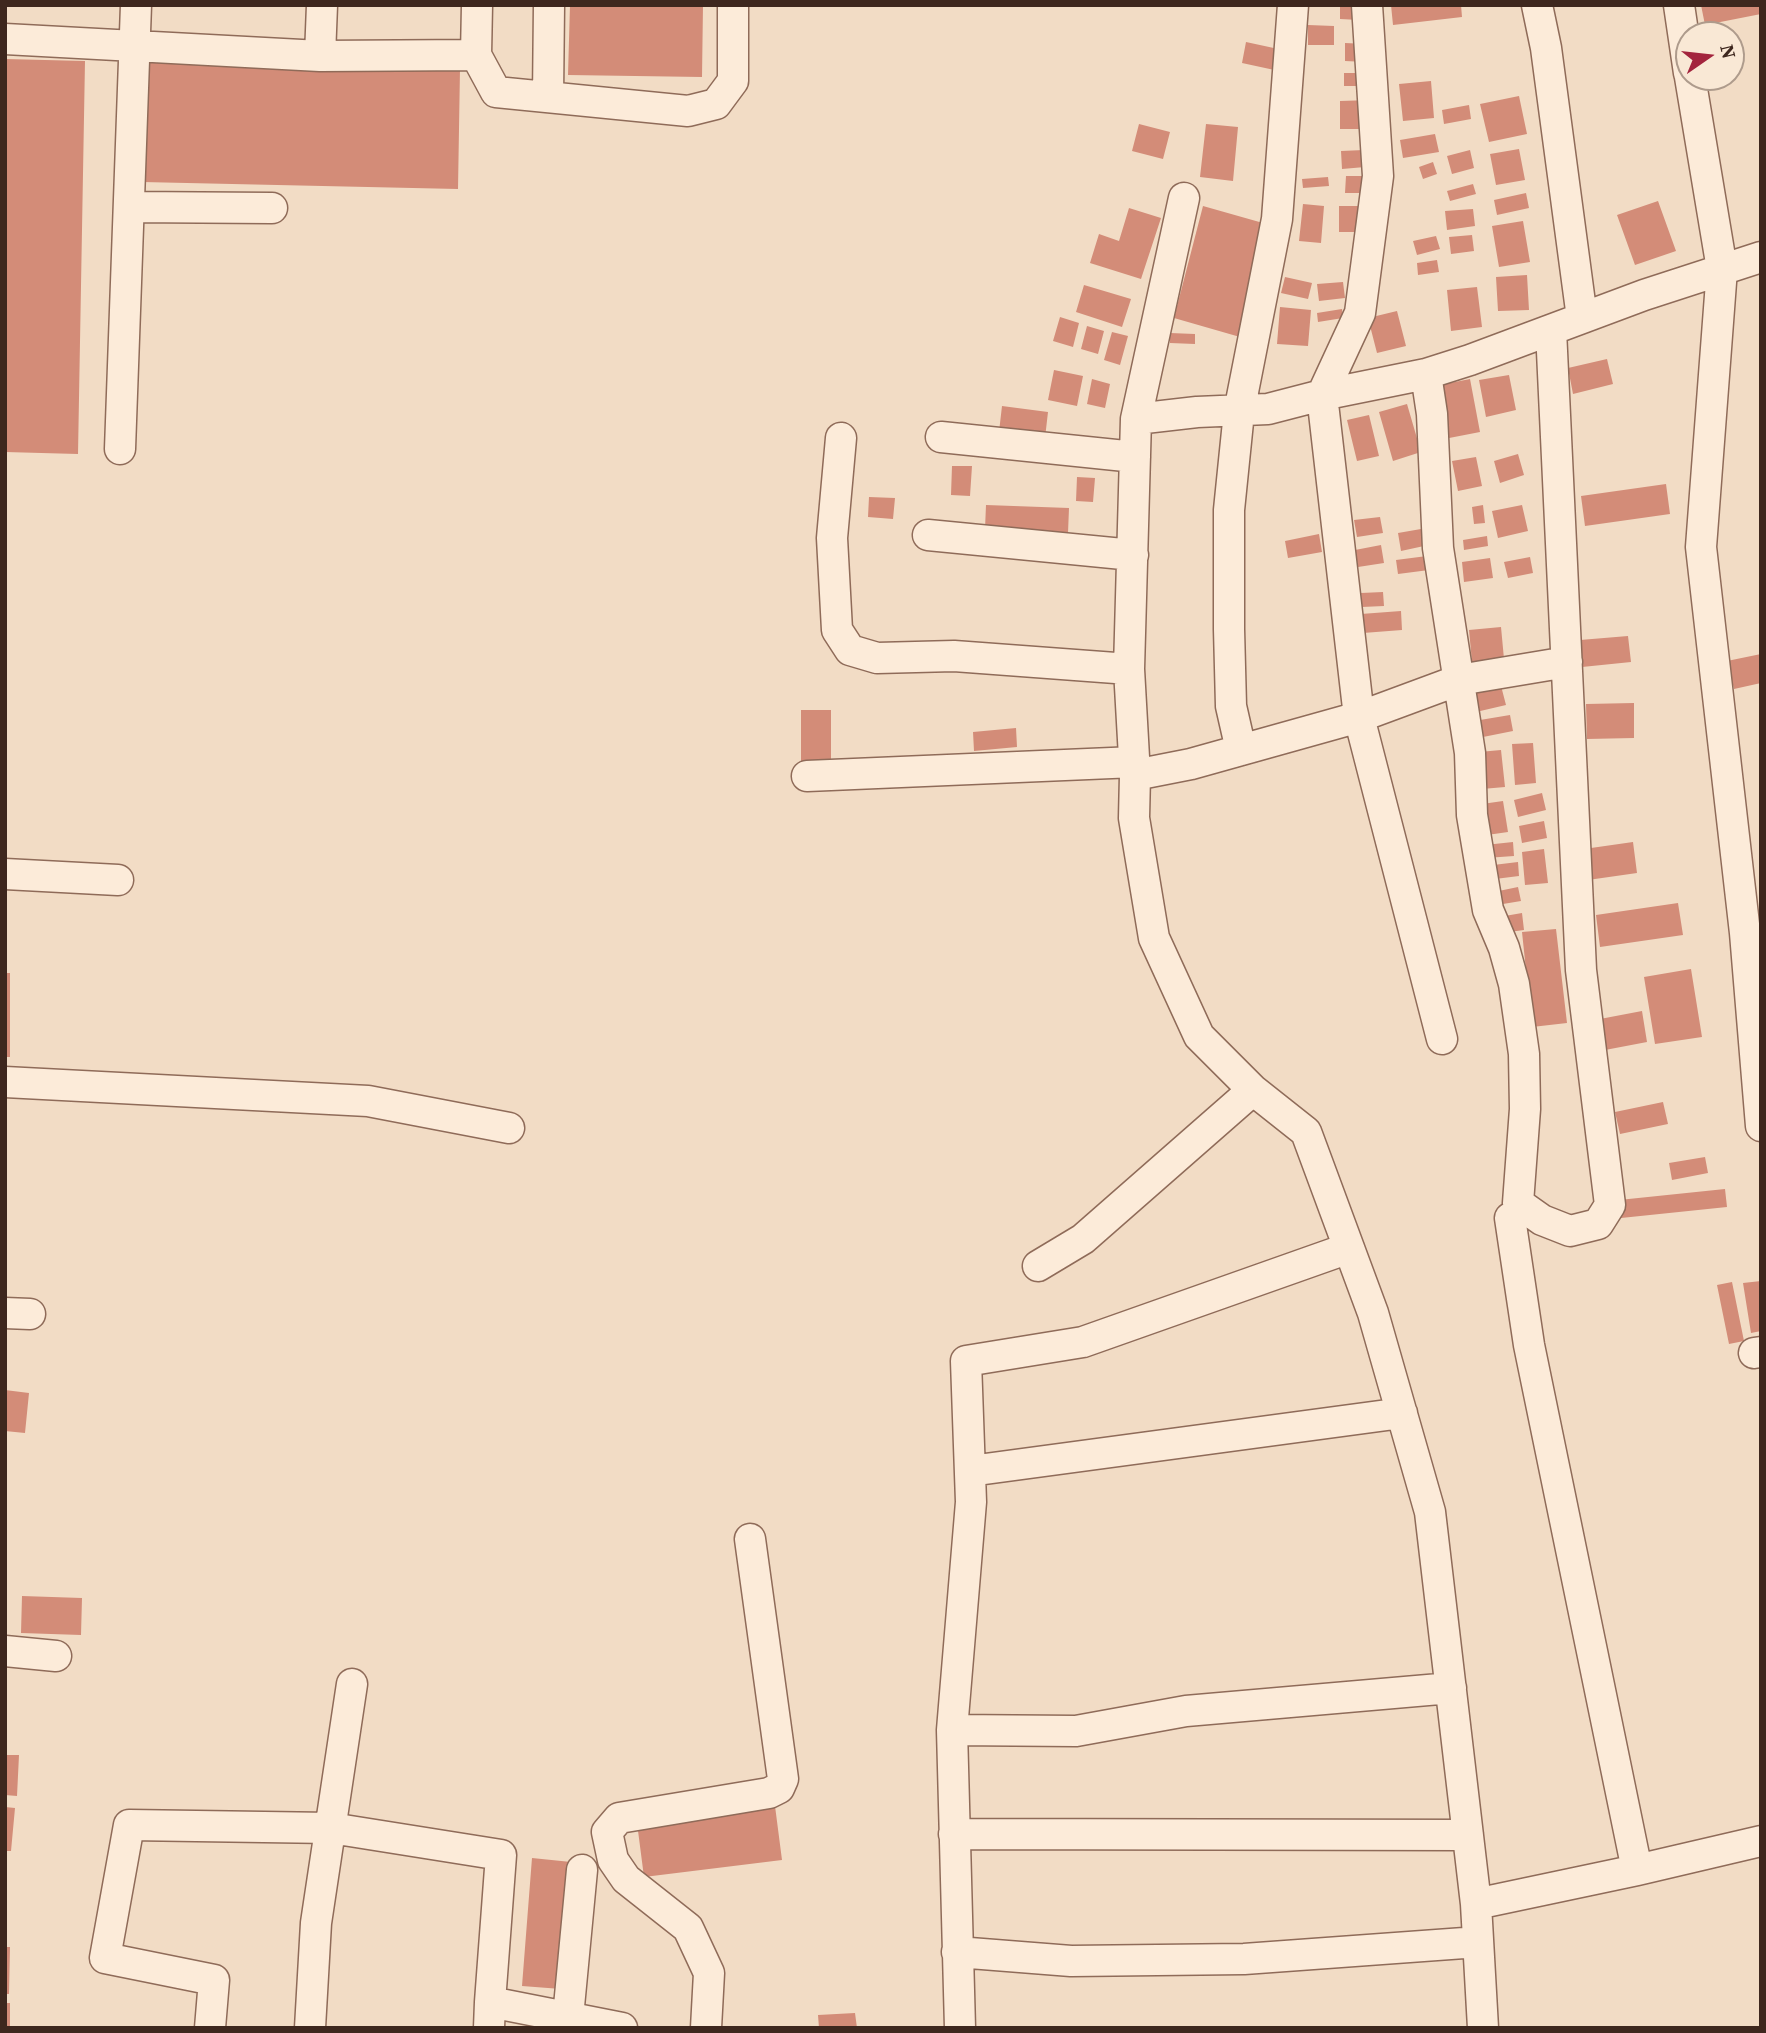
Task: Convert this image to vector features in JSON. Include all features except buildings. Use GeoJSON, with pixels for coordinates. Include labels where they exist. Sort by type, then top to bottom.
{"type":"FeatureCollection","features":[{"type":"Feature","properties":{"kind":"street"},"geometry":{"type":"LineString","coordinates":[[120,449],[136,5]]}},
{"type":"Feature","properties":{"kind":"street"},"geometry":{"type":"LineString","coordinates":[[320,55],[322,5]]}},
{"type":"Feature","properties":{"kind":"street"},"geometry":{"type":"LineString","coordinates":[[477,5],[477,55],[496,92],[688,111],[716,104],[733,80],[733,5]]}},
{"type":"Feature","properties":{"kind":"street"},"geometry":{"type":"LineString","coordinates":[[548,97],[549,5]]}},
{"type":"Feature","properties":{"kind":"street"},"geometry":{"type":"LineString","coordinates":[[1241,750],[1231,706],[1228,629],[1229,510],[1239,412],[1277,219],[1293,5]]}},
{"type":"Feature","properties":{"kind":"street"},"geometry":{"type":"LineString","coordinates":[[1367,5],[1378,176],[1360,313],[1322,395],[1359,717],[1442,1039]]}},
{"type":"Feature","properties":{"kind":"street"},"geometry":{"type":"LineString","coordinates":[[1537,5],[1582,318]]}},
{"type":"Feature","properties":{"kind":"street"},"geometry":{"type":"LineString","coordinates":[[5,39],[320,55],[477,55]]}},
{"type":"Feature","properties":{"kind":"street"},"geometry":{"type":"LineString","coordinates":[[1692,91],[1722,269],[1701,547],[1745,933],[1761,1126]]}},
{"type":"Feature","properties":{"kind":"street"},"geometry":{"type":"LineString","coordinates":[[1184,198],[1136,419],[1129,668],[1135,769],[1133,818],[1154,938],[1199,1036],[1253,1090],[1306,1132],[1373,1313],[1402,1413],[1430,1512],[1476,1904],[1483,2028]]}},
{"type":"Feature","properties":{"kind":"street"},"geometry":{"type":"LineString","coordinates":[[129,207],[272,208]]}},
{"type":"Feature","properties":{"kind":"street"},"geometry":{"type":"LineString","coordinates":[[1136,419],[1197,412],[1268,410],[1322,395],[1426,374],[1761,257]]}},
{"type":"Feature","properties":{"kind":"street"},"geometry":{"type":"LineString","coordinates":[[1426,374],[1432,414],[1438,548],[1448,626],[1470,753],[1472,815],[1488,910],[1504,948],[1514,984],[1524,1054],[1525,1109],[1518,1203],[1542,1220],[1570,1231],[1598,1224],[1610,1205],[1581,970],[1551,330]]}},
{"type":"Feature","properties":{"kind":"street"},"geometry":{"type":"LineString","coordinates":[[941,437],[1135,457]]}},
{"type":"Feature","properties":{"kind":"street"},"geometry":{"type":"LineString","coordinates":[[841,438],[832,538],[837,630],[850,650],[877,658],[954,656],[1129,668]]}},
{"type":"Feature","properties":{"kind":"street"},"geometry":{"type":"LineString","coordinates":[[928,535],[1133,555]]}},
{"type":"Feature","properties":{"kind":"street"},"geometry":{"type":"LineString","coordinates":[[807,776],[1135,769],[1191,764],[1359,717],[1459,680],[1567,662]]}},
{"type":"Feature","properties":{"kind":"street"},"geometry":{"type":"LineString","coordinates":[[5,874],[118,880]]}},
{"type":"Feature","properties":{"kind":"street"},"geometry":{"type":"LineString","coordinates":[[5,1082],[368,1101],[509,1128]]}},
{"type":"Feature","properties":{"kind":"street"},"geometry":{"type":"LineString","coordinates":[[1038,1266],[1083,1239],[1253,1090]]}},
{"type":"Feature","properties":{"kind":"street"},"geometry":{"type":"LineString","coordinates":[[1510,1218],[1529,1345],[1637,1870]]}},
{"type":"Feature","properties":{"kind":"street"},"geometry":{"type":"LineString","coordinates":[[960,2028],[952,1730],[971,1502],[965,1361],[1083,1342],[1349,1248]]}},
{"type":"Feature","properties":{"kind":"street"},"geometry":{"type":"LineString","coordinates":[[970,1471],[1402,1413]]}},
{"type":"Feature","properties":{"kind":"street"},"geometry":{"type":"LineString","coordinates":[[706,2028],[709,1973],[688,1928],[626,1879],[613,1860],[607,1832],[620,1818],[769,1793],[779,1788],[783,1779],[750,1539]]}},
{"type":"Feature","properties":{"kind":"street"},"geometry":{"type":"LineString","coordinates":[[5,1651],[57,1656]]}},
{"type":"Feature","properties":{"kind":"street"},"geometry":{"type":"LineString","coordinates":[[310,2028],[316,1923],[352,1684]]}},
{"type":"Feature","properties":{"kind":"street"},"geometry":{"type":"LineString","coordinates":[[952,1730],[1076,1731],[1186,1711],[1451,1688]]}},
{"type":"Feature","properties":{"kind":"street"},"geometry":{"type":"LineString","coordinates":[[210,2028],[214,1980],[105,1958],[129,1825],[331,1828],[501,1855],[490,2015],[568,2017],[622,2028]]}},
{"type":"Feature","properties":{"kind":"street"},"geometry":{"type":"LineString","coordinates":[[954,1834],[1468,1835]]}},
{"type":"Feature","properties":{"kind":"street"},"geometry":{"type":"LineString","coordinates":[[1476,1904],[1637,1870],[1761,1840]]}},
{"type":"Feature","properties":{"kind":"street"},"geometry":{"type":"LineString","coordinates":[[568,2017],[582,1870]]}},
{"type":"Feature","properties":{"kind":"street"},"geometry":{"type":"LineString","coordinates":[[957,1952],[1071,1961],[1244,1959],[1478,1942]]}}]}
